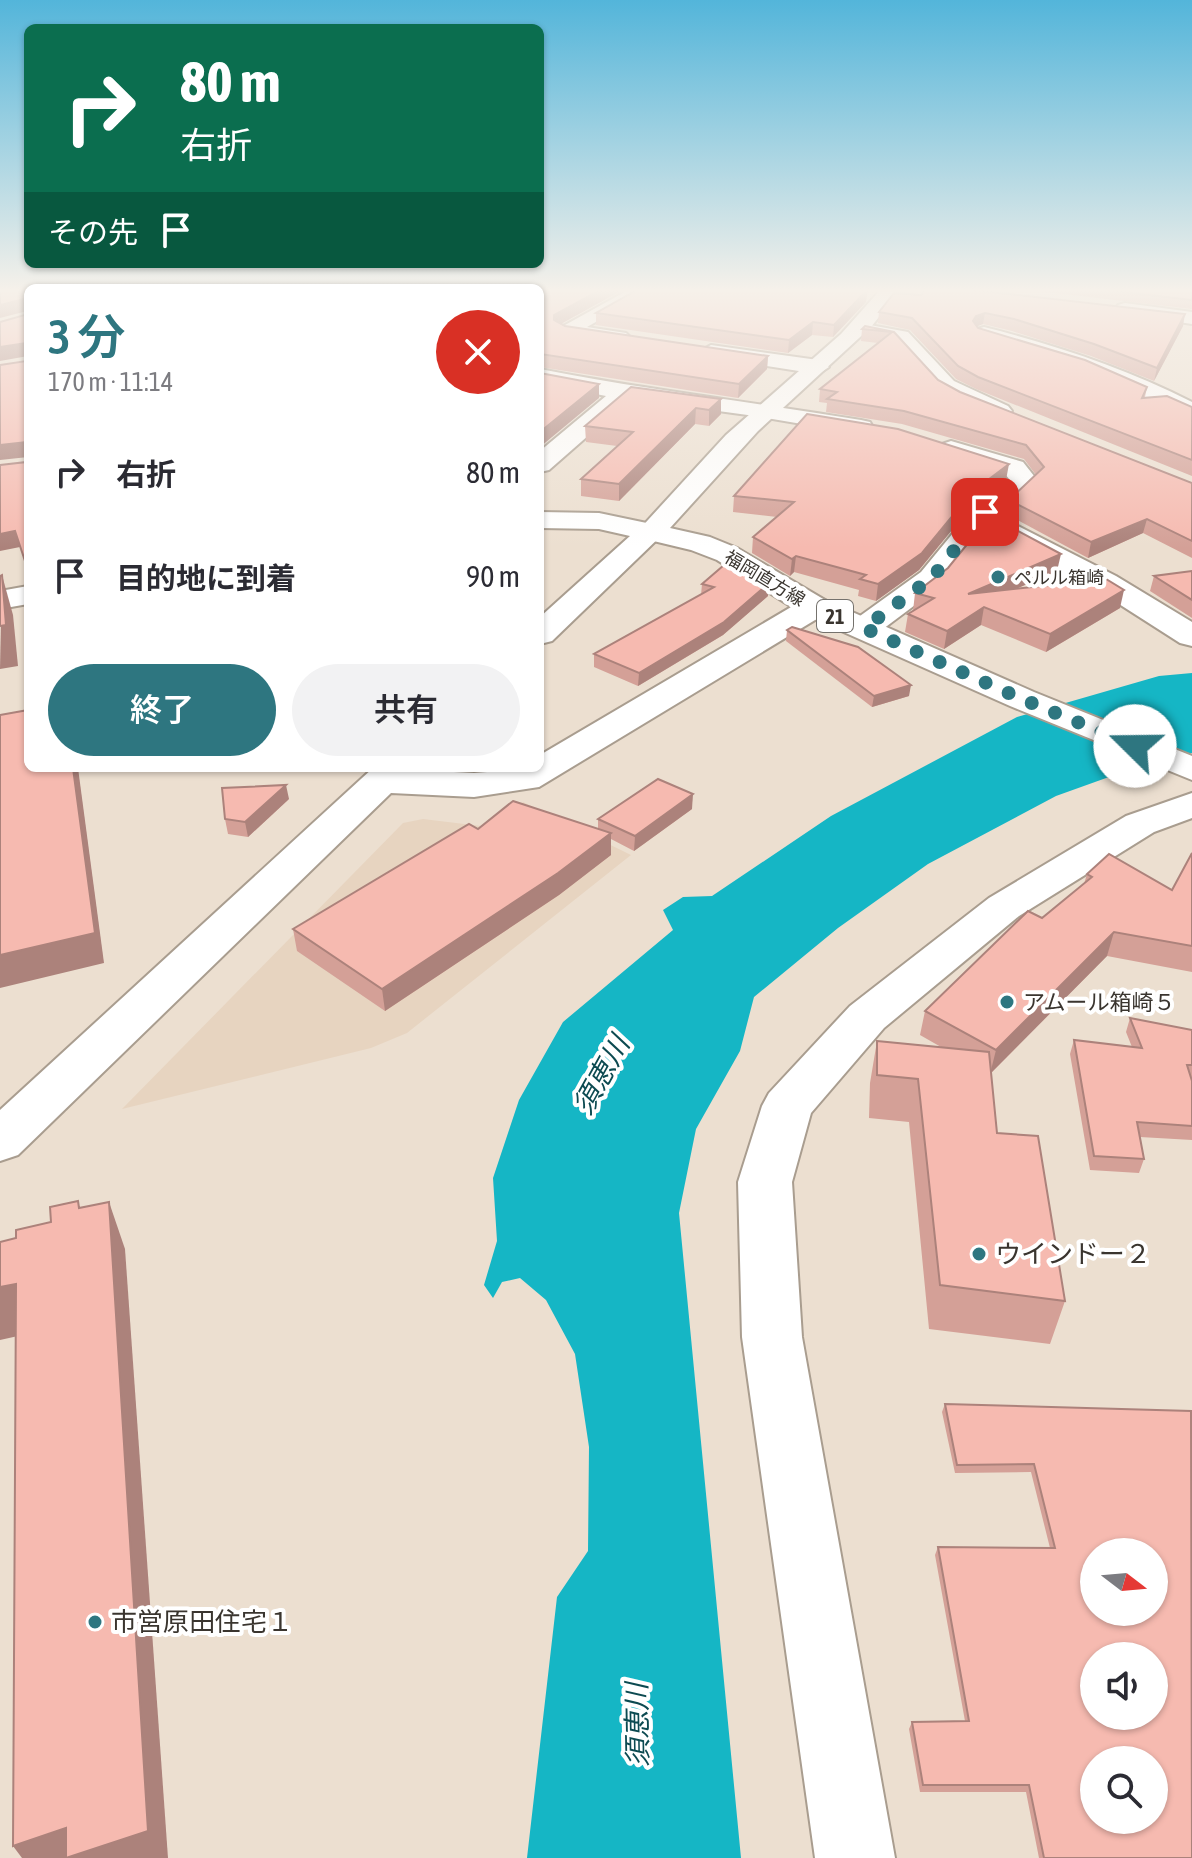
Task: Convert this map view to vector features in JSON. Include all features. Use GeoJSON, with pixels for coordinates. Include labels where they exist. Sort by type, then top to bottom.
{"type":"FeatureCollection","features":[{"type":"Feature","properties":{"kind":"street"},"geometry":{"type":"LineString","coordinates":[[544,630],[651,532],[765,411],[809,375]]}},
{"type":"Feature","properties":{"kind":"street"},"geometry":{"type":"LineString","coordinates":[[936,375],[946,386],[1023,420]]}},
{"type":"Feature","properties":{"kind":"street"},"geometry":{"type":"LineString","coordinates":[[1117,375],[1187,406]]}},
{"type":"Feature","properties":{"kind":"street"},"geometry":{"type":"LineString","coordinates":[[544,377],[887,431]]}},
{"type":"Feature","properties":{"kind":"street"},"geometry":{"type":"LineString","coordinates":[[544,461],[626,391]]}},
{"type":"Feature","properties":{"kind":"street"},"geometry":{"type":"LineString","coordinates":[[864,628],[932,578],[982,516],[1025,481],[1024,460],[929,442]]}},
{"type":"Feature","properties":{"kind":"street"},"geometry":{"type":"LineString","coordinates":[[982,516],[1105,582],[1192,636]]}},
{"type":"Feature","properties":{"kind":"street","name":"福岡直方線"},"geometry":{"type":"LineString","coordinates":[[544,520],[599,521],[700,543],[727,554],[814,607],[1022,699],[1192,769]]}},
{"type":"Feature","properties":{"kind":"street"},"geometry":{"type":"LineString","coordinates":[[0,600],[24,596]]}},
{"type":"Feature","properties":{"kind":"street"},"geometry":{"type":"LineString","coordinates":[[544,768],[814,607]]}},
{"type":"Feature","properties":{"kind":"street"},"geometry":{"type":"LineString","coordinates":[[0,1141],[388,775],[474,785],[526,779],[538,772]]}},
{"type":"Feature","properties":{"kind":"street"},"geometry":{"type":"LineString","coordinates":[[855,1858],[772,1337],[765,1182],[787,1106],[867,1017],[1004,907],[1140,824],[1192,805]]}},
{"type":"Feature","properties":{"kind":"shaded area"},"geometry":{"type":"Polygon","coordinates":[[[523,802],[631,855],[407,1033],[371,1048],[122,1109],[403,823],[423,819],[481,826],[523,802]]]}},
{"type":"Feature","properties":{"kind":"water","name":"須恵川"},"geometry":{"type":"Polygon","coordinates":[[[1192,673],[1192,753],[1134,768],[1056,796],[928,864],[838,928],[754,997],[740,1051],[696,1129],[679,1213],[741,1858],[527,1858],[557,1597],[588,1551],[589,1447],[575,1354],[546,1300],[520,1278],[502,1282],[493,1298],[484,1285],[497,1241],[493,1178],[519,1100],[563,1022],[673,930],[663,910],[683,897],[712,896],[831,816],[1017,717],[1159,676],[1192,673]]]}},
{"type":"Feature","properties":{"kind":"building"},"geometry":{"type":"Polygon","coordinates":[[[0,375],[24,375],[24,442],[0,445],[0,375]]]}},
{"type":"Feature","properties":{"kind":"building"},"geometry":{"type":"Polygon","coordinates":[[[544,375],[599,384],[544,429],[544,375]]]}},
{"type":"Feature","properties":{"kind":"building"},"geometry":{"type":"Polygon","coordinates":[[[677,375],[749,375],[739,384],[677,375]]]}},
{"type":"Feature","properties":{"kind":"building"},"geometry":{"type":"Polygon","coordinates":[[[838,375],[933,375],[960,392],[1192,483],[1192,541],[1147,519],[1091,542],[1009,500],[1044,467],[1026,445],[904,411],[827,399],[837,392],[820,389],[838,375]]]}},
{"type":"Feature","properties":{"kind":"building"},"geometry":{"type":"Polygon","coordinates":[[[974,375],[1119,375],[1147,387],[1142,398],[1167,396],[1192,407],[1192,460],[974,375]]]}},
{"type":"Feature","properties":{"kind":"building"},"geometry":{"type":"Polygon","coordinates":[[[631,387],[721,399],[709,410],[696,408],[619,484],[581,479],[633,432],[585,426],[631,387]]]}},
{"type":"Feature","properties":{"kind":"building"},"geometry":{"type":"Polygon","coordinates":[[[807,414],[898,429],[1009,464],[972,492],[922,553],[878,584],[860,579],[866,575],[796,556],[792,559],[753,537],[794,502],[734,496],[807,414]]]}},
{"type":"Feature","properties":{"kind":"building"},"geometry":{"type":"Polygon","coordinates":[[[24,462],[24,558],[15,531],[0,534],[0,465],[24,462]]]}},
{"type":"Feature","properties":{"kind":"building"},"geometry":{"type":"Polygon","coordinates":[[[990,516],[1061,554],[968,594],[1106,579],[1124,590],[1050,634],[984,607],[947,631],[908,614],[934,598],[915,593],[948,568],[990,516]]]}},
{"type":"Feature","properties":{"kind":"building"},"geometry":{"type":"Polygon","coordinates":[[[731,559],[769,583],[724,622],[639,673],[594,654],[714,587],[702,584],[731,559]]]}},
{"type":"Feature","properties":{"kind":"building"},"geometry":{"type":"Polygon","coordinates":[[[1192,571],[1192,600],[1154,576],[1192,571]]]}},
{"type":"Feature","properties":{"kind":"building"},"geometry":{"type":"Polygon","coordinates":[[[0,576],[6,625],[0,626],[0,576]]]}},
{"type":"Feature","properties":{"kind":"building"},"geometry":{"type":"Polygon","coordinates":[[[792,627],[858,647],[911,685],[874,696],[787,630],[792,627]]]}},
{"type":"Feature","properties":{"kind":"building"},"geometry":{"type":"Polygon","coordinates":[[[24,711],[24,772],[74,772],[95,933],[0,955],[0,715],[24,711]]]}},
{"type":"Feature","properties":{"kind":"building"},"geometry":{"type":"Polygon","coordinates":[[[658,779],[693,794],[635,836],[598,819],[658,779]]]}},
{"type":"Feature","properties":{"kind":"building"},"geometry":{"type":"Polygon","coordinates":[[[286,785],[245,822],[225,819],[222,788],[286,785]]]}},
{"type":"Feature","properties":{"kind":"building"},"geometry":{"type":"Polygon","coordinates":[[[513,801],[611,833],[558,873],[382,989],[293,929],[469,824],[478,829],[513,801]]]}},
{"type":"Feature","properties":{"kind":"building"},"geometry":{"type":"Polygon","coordinates":[[[1192,853],[1192,946],[1114,932],[996,1050],[925,1011],[1028,911],[1042,918],[1092,877],[1087,874],[1109,854],[1172,890],[1192,853]]]}},
{"type":"Feature","properties":{"kind":"building"},"geometry":{"type":"Polygon","coordinates":[[[1130,1018],[1192,1030],[1192,1065],[1187,1065],[1192,1081],[1192,1126],[1137,1122],[1144,1159],[1094,1156],[1074,1040],[1142,1048],[1130,1018]]]}},
{"type":"Feature","properties":{"kind":"building"},"geometry":{"type":"Polygon","coordinates":[[[877,1041],[989,1052],[997,1133],[1038,1136],[1065,1301],[940,1285],[918,1079],[877,1075],[877,1041]]]}},
{"type":"Feature","properties":{"kind":"building","name":"市営原田住宅１"},"geometry":{"type":"Polygon","coordinates":[[[78,1201],[79,1208],[109,1202],[148,1831],[66,1858],[66,1828],[13,1846],[16,1284],[0,1287],[0,1242],[16,1238],[16,1230],[51,1222],[50,1207],[78,1201]]]}},
{"type":"Feature","properties":{"kind":"building"},"geometry":{"type":"Polygon","coordinates":[[[945,1404],[1191,1411],[1192,1858],[1044,1858],[1029,1785],[923,1785],[912,1722],[969,1721],[938,1547],[1055,1548],[1034,1464],[957,1465],[945,1404]]]}},
{"type":"Feature","properties":{"kind":"place","name":"ペルル箱崎"},"geometry":{"type":"Point","coordinates":[998,577]}},
{"type":"Feature","properties":{"kind":"place","name":"アムール箱崎５"},"geometry":{"type":"Point","coordinates":[1007,1002]}},
{"type":"Feature","properties":{"kind":"place","name":"ウインドー２"},"geometry":{"type":"Point","coordinates":[979,1254]}},
{"type":"Feature","properties":{"kind":"place","name":"市営原田住宅１"},"geometry":{"type":"Point","coordinates":[95,1622]}},
{"type":"Feature","properties":{"kind":"route"},"geometry":{"type":"LineString","coordinates":[[985,512],[964,534],[932,578],[864,628],[1135,746]]}}]}
